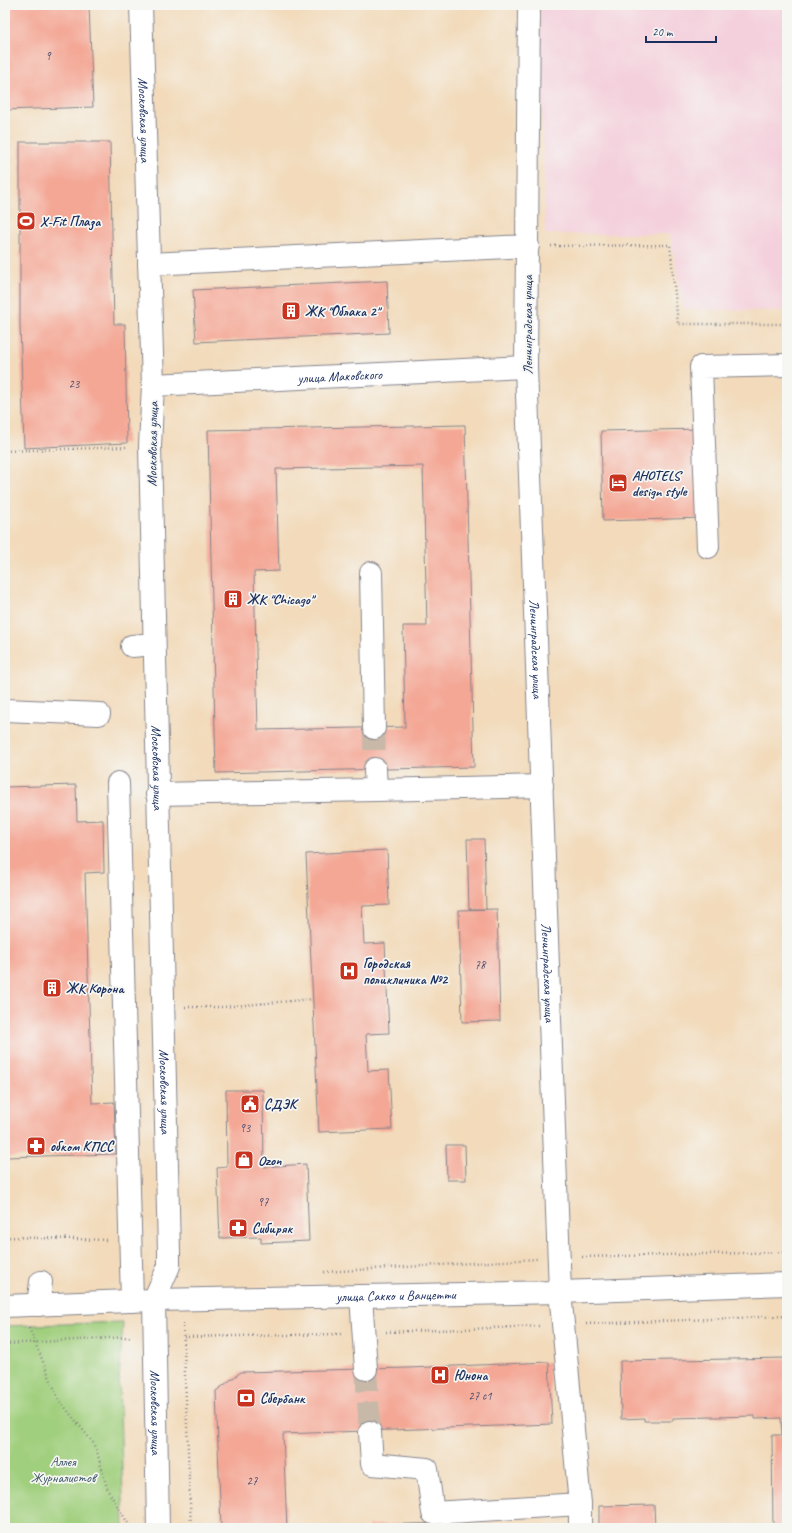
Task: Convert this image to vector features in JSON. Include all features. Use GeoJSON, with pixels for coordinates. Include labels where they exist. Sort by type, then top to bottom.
{"type":"FeatureCollection","features":[{"type":"Feature","properties":{"kind":"street","name":"Московская улица"},"geometry":{"type":"LineString","coordinates":[[141,5],[153,385],[150,446],[169,1266],[154,1300],[158,1528]]}},
{"type":"Feature","properties":{"kind":"street","name":"Ленинградская улица"},"geometry":{"type":"LineString","coordinates":[[529,5],[526,367],[560,1292],[580,1504],[580,1528]]}},
{"type":"Feature","properties":{"kind":"street"},"geometry":{"type":"LineString","coordinates":[[149,264],[528,246]]}},
{"type":"Feature","properties":{"kind":"street"},"geometry":{"type":"LineString","coordinates":[[708,547],[701,368],[787,365]]}},
{"type":"Feature","properties":{"kind":"street","name":"улица Маковского"},"geometry":{"type":"LineString","coordinates":[[153,385],[526,367]]}},
{"type":"Feature","properties":{"kind":"street"},"geometry":{"type":"LineString","coordinates":[[371,573],[374,728]]}},
{"type":"Feature","properties":{"kind":"street"},"geometry":{"type":"LineString","coordinates":[[132,646],[154,644]]}},
{"type":"Feature","properties":{"kind":"street"},"geometry":{"type":"LineString","coordinates":[[5,710],[99,714]]}},
{"type":"Feature","properties":{"kind":"street"},"geometry":{"type":"LineString","coordinates":[[157,794],[375,779],[542,786]]}},
{"type":"Feature","properties":{"kind":"street"},"geometry":{"type":"LineString","coordinates":[[118,783],[129,1240],[132,1301]]}},
{"type":"Feature","properties":{"kind":"street"},"geometry":{"type":"LineString","coordinates":[[21,1306],[41,1282]]}},
{"type":"Feature","properties":{"kind":"street","name":"улица Сакко и Ванцетти"},"geometry":{"type":"LineString","coordinates":[[21,1306],[154,1300],[560,1292],[787,1284]]}},
{"type":"Feature","properties":{"kind":"street"},"geometry":{"type":"LineString","coordinates":[[361,1296],[365,1333],[366,1369]]}},
{"type":"Feature","properties":{"kind":"street"},"geometry":{"type":"LineString","coordinates":[[370,1432],[372,1464],[428,1469],[433,1513],[580,1504]]}},
{"type":"Feature","properties":{"kind":"path"},"geometry":{"type":"LineString","coordinates":[[528,246],[670,245],[678,324],[787,324]]}},
{"type":"Feature","properties":{"kind":"path"},"geometry":{"type":"LineString","coordinates":[[5,450],[150,446]]}},
{"type":"Feature","properties":{"kind":"path"},"geometry":{"type":"LineString","coordinates":[[184,1007],[222,1007],[313,999]]}},
{"type":"Feature","properties":{"kind":"path"},"geometry":{"type":"LineString","coordinates":[[184,1000],[184,1015]]}},
{"type":"Feature","properties":{"kind":"path"},"geometry":{"type":"LineString","coordinates":[[5,1237],[129,1240]]}},
{"type":"Feature","properties":{"kind":"path"},"geometry":{"type":"LineString","coordinates":[[320,1272],[559,1258],[787,1252]]}},
{"type":"Feature","properties":{"kind":"path"},"geometry":{"type":"LineString","coordinates":[[21,1306],[59,1400],[95,1445],[108,1491],[131,1528]]}},
{"type":"Feature","properties":{"kind":"path"},"geometry":{"type":"LineString","coordinates":[[184,1337],[365,1333],[787,1316]]}},
{"type":"Feature","properties":{"kind":"path"},"geometry":{"type":"LineString","coordinates":[[184,1331],[191,1528]]}},
{"type":"Feature","properties":{"kind":"path"},"geometry":{"type":"LineString","coordinates":[[5,1344],[128,1337]]}},
{"type":"Feature","properties":{"kind":"shaded area"},"geometry":{"type":"Polygon","coordinates":[[[540,5],[787,5],[787,311],[684,309],[670,234],[545,234],[540,5]]]}},
{"type":"Feature","properties":{"kind":"green space","name":"Аллея Журналистов"},"geometry":{"type":"Polygon","coordinates":[[[123,1322],[119,1381],[124,1528],[5,1528],[5,1326],[123,1322]]]}},
{"type":"Feature","properties":{"kind":"building"},"geometry":{"type":"Polygon","coordinates":[[[5,5],[89,5],[93,107],[5,110],[5,5]]]}},
{"type":"Feature","properties":{"kind":"building"},"geometry":{"type":"Polygon","coordinates":[[[20,142],[110,142],[114,324],[125,324],[127,443],[24,448],[20,325],[20,142]]]}},
{"type":"Feature","properties":{"kind":"building","name":"ЖК \"Облака 2\""},"geometry":{"type":"Polygon","coordinates":[[[387,281],[389,333],[196,342],[193,290],[387,281]]]}},
{"type":"Feature","properties":{"kind":"building","name":"ЖК \"Chicago\""},"geometry":{"type":"Polygon","coordinates":[[[465,425],[474,767],[216,773],[208,430],[465,425]],[[423,466],[276,469],[279,571],[254,572],[258,730],[405,727],[403,626],[427,626],[423,466]]]}},
{"type":"Feature","properties":{"kind":"building"},"geometry":{"type":"Polygon","coordinates":[[[702,429],[704,518],[603,521],[601,431],[702,429]]]}},
{"type":"Feature","properties":{"kind":"building","name":"ЖК Корона"},"geometry":{"type":"Polygon","coordinates":[[[76,785],[77,821],[103,820],[104,872],[85,873],[92,1103],[114,1102],[116,1154],[5,1157],[5,787],[76,785]]]}},
{"type":"Feature","properties":{"kind":"building"},"geometry":{"type":"Polygon","coordinates":[[[467,839],[484,839],[486,909],[469,909],[467,839]]]}},
{"type":"Feature","properties":{"kind":"building","name":"Городская поликлиника №2"},"geometry":{"type":"Polygon","coordinates":[[[387,850],[389,905],[362,906],[364,944],[385,943],[389,1033],[366,1034],[368,1071],[389,1070],[392,1129],[319,1132],[306,854],[387,850]]]}},
{"type":"Feature","properties":{"kind":"building"},"geometry":{"type":"Polygon","coordinates":[[[497,909],[500,1021],[462,1022],[459,910],[497,909]]]}},
{"type":"Feature","properties":{"kind":"building"},"geometry":{"type":"Polygon","coordinates":[[[226,1090],[263,1090],[264,1167],[306,1164],[309,1241],[261,1243],[261,1237],[220,1238],[217,1168],[227,1167],[226,1090]]]}},
{"type":"Feature","properties":{"kind":"building"},"geometry":{"type":"Polygon","coordinates":[[[446,1145],[465,1145],[466,1180],[447,1180],[446,1145]]]}},
{"type":"Feature","properties":{"kind":"building"},"geometry":{"type":"Polygon","coordinates":[[[787,1358],[787,1528],[773,1528],[772,1435],[782,1435],[781,1418],[755,1419],[755,1416],[673,1418],[673,1421],[644,1421],[644,1418],[621,1419],[620,1361],[787,1358]]]}},
{"type":"Feature","properties":{"kind":"building"},"geometry":{"type":"Polygon","coordinates":[[[549,1362],[552,1424],[283,1434],[287,1528],[221,1528],[216,1391],[241,1372],[408,1368],[549,1362]]]}},
{"type":"Feature","properties":{"kind":"building"},"geometry":{"type":"Polygon","coordinates":[[[654,1505],[655,1528],[599,1528],[599,1506],[654,1505]]]}},
{"type":"Feature","properties":{"kind":"building"},"geometry":{"type":"Polygon","coordinates":[[[451,1523],[451,1528],[369,1528],[368,1525],[451,1523]]]}},
{"type":"Feature","properties":{"kind":"tunnel"},"geometry":{"type":"LineString","coordinates":[[374,728],[375,769]]}},
{"type":"Feature","properties":{"kind":"tunnel"},"geometry":{"type":"LineString","coordinates":[[366,1369],[370,1432]]}},
{"type":"Feature","properties":{"kind":"place","name":"X-Fit Плаза"},"geometry":{"type":"Point","coordinates":[26,221]}},
{"type":"Feature","properties":{"kind":"place","name":"ЖК \"Облака 2\""},"geometry":{"type":"Point","coordinates":[291,311]}},
{"type":"Feature","properties":{"kind":"place","name":"AHOTELS design style"},"geometry":{"type":"Point","coordinates":[618,483]}},
{"type":"Feature","properties":{"kind":"place","name":"ЖК \"Chicago\""},"geometry":{"type":"Point","coordinates":[233,599]}},
{"type":"Feature","properties":{"kind":"place","name":"Городская поликлиника №2"},"geometry":{"type":"Point","coordinates":[349,971]}},
{"type":"Feature","properties":{"kind":"place","name":"ЖК Корона"},"geometry":{"type":"Point","coordinates":[52,988]}},
{"type":"Feature","properties":{"kind":"place","name":"СДЭК"},"geometry":{"type":"Point","coordinates":[250,1104]}},
{"type":"Feature","properties":{"kind":"place","name":"обком КПСС"},"geometry":{"type":"Point","coordinates":[36,1146]}},
{"type":"Feature","properties":{"kind":"place","name":"Ozon"},"geometry":{"type":"Point","coordinates":[244,1160]}},
{"type":"Feature","properties":{"kind":"place","name":"Сибиряк"},"geometry":{"type":"Point","coordinates":[238,1228]}},
{"type":"Feature","properties":{"kind":"place","name":"Юнона"},"geometry":{"type":"Point","coordinates":[440,1375]}},
{"type":"Feature","properties":{"kind":"place","name":"Сбербанк"},"geometry":{"type":"Point","coordinates":[246,1398]}}]}
